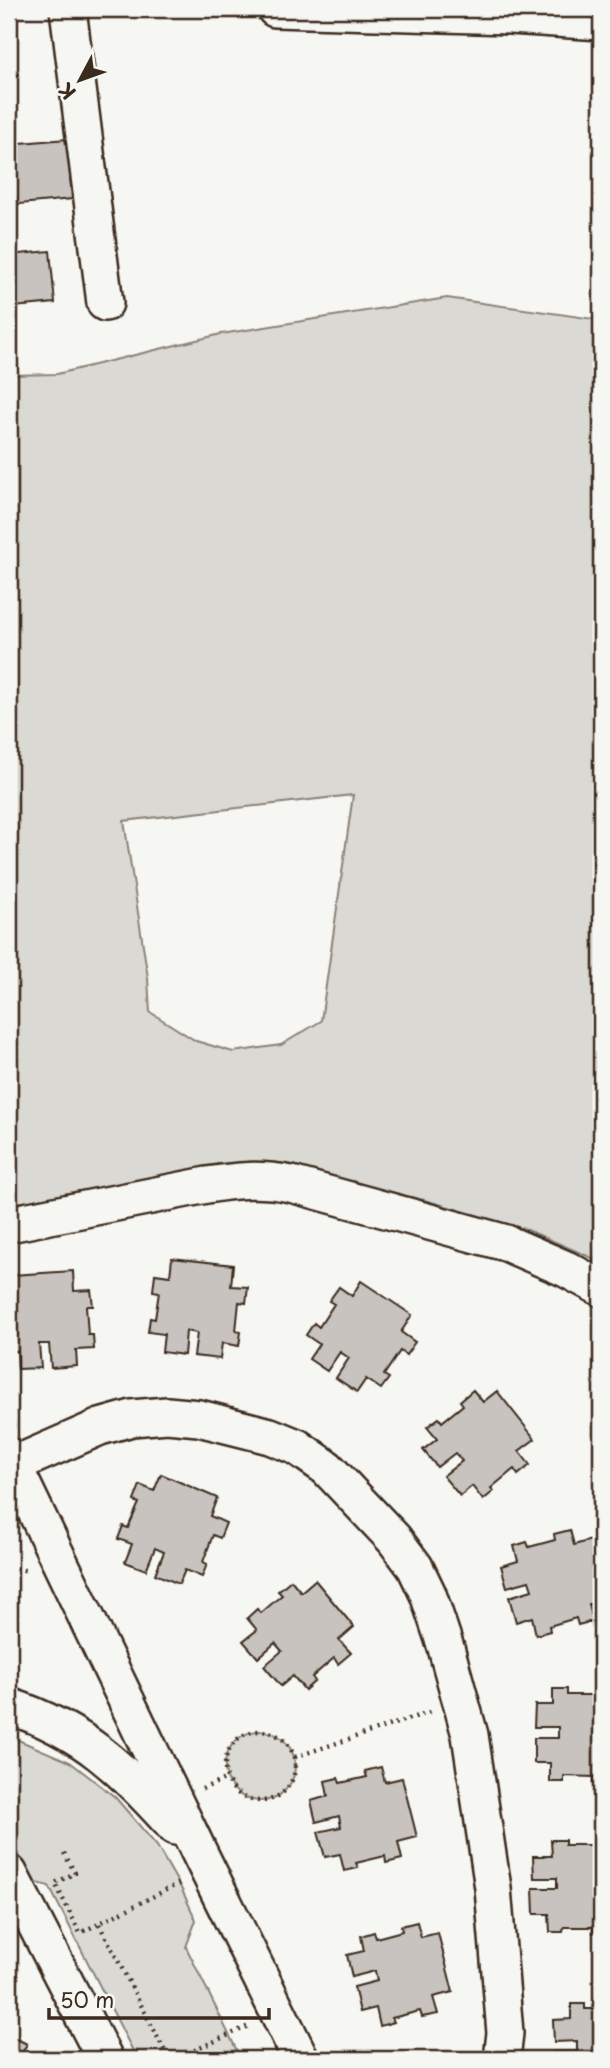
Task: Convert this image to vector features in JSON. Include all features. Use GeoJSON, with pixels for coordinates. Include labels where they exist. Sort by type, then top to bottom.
{"type":"FeatureCollection","features":[{"type":"Feature","properties":{"kind":"street"},"geometry":{"type":"LineString","coordinates":[[68,9],[105,303]]}},
{"type":"Feature","properties":{"kind":"street"},"geometry":{"type":"LineString","coordinates":[[275,9],[510,16],[601,22]]}},
{"type":"Feature","properties":{"kind":"street"},"geometry":{"type":"LineString","coordinates":[[9,1224],[206,1185],[240,1180],[266,1180],[291,1184],[506,1243],[566,1269],[601,1288]]}},
{"type":"Feature","properties":{"kind":"street"},"geometry":{"type":"LineString","coordinates":[[301,2059],[11,1460],[132,1418],[152,1415],[199,1418],[270,1436],[297,1447],[327,1468],[379,1521],[415,1567],[428,1594],[470,1735],[493,1888],[505,2033],[502,2059]]}},
{"type":"Feature","properties":{"kind":"street"},"geometry":{"type":"LineString","coordinates":[[9,1706],[32,1713],[99,1751],[129,1777],[203,1861]]}},
{"type":"Feature","properties":{"kind":"street"},"geometry":{"type":"LineString","coordinates":[[9,1873],[105,2059]]}},
{"type":"Feature","properties":{"kind":"path"},"geometry":{"type":"LineString","coordinates":[[295,1757],[460,1702]]}},
{"type":"Feature","properties":{"kind":"path"},"geometry":{"type":"LineString","coordinates":[[250,1732],[272,1732],[290,1746],[295,1757],[293,1781],[277,1798],[253,1801],[242,1797],[233,1789],[227,1778],[226,1755],[239,1737],[250,1732]]}},
{"type":"Feature","properties":{"kind":"path"},"geometry":{"type":"LineString","coordinates":[[64,1853],[75,1873],[55,1883],[80,1933],[203,1861]]}},
{"type":"Feature","properties":{"kind":"path"},"geometry":{"type":"LineString","coordinates":[[99,1924],[169,2059]]}},
{"type":"Feature","properties":{"kind":"path"},"geometry":{"type":"LineString","coordinates":[[175,2059],[278,2013]]}},
{"type":"Feature","properties":{"kind":"shaded area"},"geometry":{"type":"Polygon","coordinates":[[[447,298],[601,320],[601,1264],[525,1229],[428,1201],[268,1162],[219,1164],[9,1206],[9,375],[57,374],[221,334],[447,298]],[[353,795],[124,821],[148,978],[150,1012],[196,1041],[233,1052],[281,1045],[321,1021],[353,795]]]}},
{"type":"Feature","properties":{"kind":"shaded area"},"geometry":{"type":"Polygon","coordinates":[[[267,1731],[280,1737],[289,1746],[293,1752],[293,1780],[285,1791],[274,1799],[253,1801],[235,1791],[227,1780],[225,1759],[235,1741],[246,1733],[267,1731]]]}},
{"type":"Feature","properties":{"kind":"shaded area"},"geometry":{"type":"Polygon","coordinates":[[[9,1736],[70,1762],[115,1797],[157,1846],[196,1920],[186,1947],[241,2059],[137,2059],[49,1886],[33,1882],[24,1874],[9,1844],[9,1736]]]}},
{"type":"Feature","properties":{"kind":"building"},"geometry":{"type":"Polygon","coordinates":[[[67,139],[72,199],[9,205],[9,144],[67,139]]]}},
{"type":"Feature","properties":{"kind":"building"},"geometry":{"type":"Polygon","coordinates":[[[50,251],[55,303],[14,307],[13,299],[9,299],[9,255],[50,251]]]}},
{"type":"Feature","properties":{"kind":"building"},"geometry":{"type":"Polygon","coordinates":[[[172,1258],[233,1265],[231,1286],[248,1287],[246,1303],[239,1302],[236,1331],[241,1332],[239,1346],[222,1343],[220,1359],[194,1356],[197,1333],[186,1331],[184,1355],[162,1352],[164,1334],[148,1332],[150,1318],[155,1319],[159,1292],[153,1291],[155,1274],[170,1276],[172,1258]]]}},
{"type":"Feature","properties":{"kind":"building"},"geometry":{"type":"Polygon","coordinates":[[[73,1271],[74,1291],[91,1290],[93,1306],[86,1306],[88,1335],[93,1335],[94,1349],[76,1350],[77,1366],[51,1368],[49,1344],[39,1344],[41,1368],[18,1369],[17,1351],[9,1352],[9,1293],[13,1293],[12,1275],[73,1271]]]}},
{"type":"Feature","properties":{"kind":"building"},"geometry":{"type":"Polygon","coordinates":[[[361,1281],[412,1315],[401,1332],[415,1342],[406,1355],[400,1351],[384,1375],[389,1378],[381,1389],[366,1379],[357,1392],[336,1378],[349,1358],[340,1352],[327,1371],[309,1359],[319,1344],[306,1335],[314,1323],[319,1327],[334,1304],[329,1301],[339,1287],[352,1296],[361,1281]]]}},
{"type":"Feature","properties":{"kind":"building"},"geometry":{"type":"Polygon","coordinates":[[[473,1390],[483,1402],[497,1391],[535,1439],[519,1451],[530,1465],[518,1475],[514,1469],[491,1488],[494,1491],[483,1500],[472,1486],[460,1496],[443,1476],[462,1461],[455,1453],[437,1467],[423,1450],[437,1439],[427,1427],[439,1418],[442,1422],[463,1405],[460,1401],[473,1390]]]}},
{"type":"Feature","properties":{"kind":"building"},"geometry":{"type":"Polygon","coordinates":[[[161,1474],[217,1498],[210,1516],[226,1523],[220,1538],[213,1535],[203,1562],[207,1564],[202,1577],[185,1570],[179,1584],[155,1574],[164,1552],[155,1548],[146,1570],[125,1562],[132,1544],[118,1539],[123,1526],[128,1528],[139,1503],[134,1501],[140,1485],[154,1491],[161,1474]]]}},
{"type":"Feature","properties":{"kind":"building"},"geometry":{"type":"Polygon","coordinates":[[[570,1530],[574,1545],[591,1540],[601,1575],[601,1601],[589,1604],[593,1621],[578,1625],[576,1618],[549,1626],[550,1631],[536,1635],[532,1617],[516,1622],[509,1597],[532,1590],[529,1581],[507,1587],[501,1566],[518,1561],[514,1546],[527,1542],[529,1547],[555,1540],[554,1534],[570,1530]]]}},
{"type":"Feature","properties":{"kind":"building"},"geometry":{"type":"Polygon","coordinates":[[[291,1580],[301,1592],[315,1580],[354,1627],[339,1640],[351,1653],[338,1664],[334,1658],[312,1677],[315,1681],[305,1690],[293,1676],[281,1686],[264,1666],[282,1651],[275,1643],[258,1658],[243,1641],[257,1630],[247,1618],[257,1609],[261,1613],[282,1595],[278,1591],[291,1580]]]}},
{"type":"Feature","properties":{"kind":"building"},"geometry":{"type":"Polygon","coordinates":[[[553,1689],[567,1689],[567,1695],[594,1695],[595,1690],[601,1690],[601,1784],[593,1784],[593,1777],[564,1776],[564,1782],[550,1782],[550,1763],[534,1763],[534,1738],[558,1738],[558,1727],[534,1727],[535,1705],[553,1705],[553,1689]]]}},
{"type":"Feature","properties":{"kind":"building"},"geometry":{"type":"Polygon","coordinates":[[[381,1767],[385,1782],[402,1778],[417,1837],[398,1842],[402,1859],[386,1863],[385,1856],[356,1863],[358,1868],[344,1871],[340,1854],[325,1857],[318,1832],[341,1827],[339,1816],[316,1822],[311,1801],[328,1796],[325,1781],[338,1778],[340,1783],[367,1777],[365,1771],[381,1767]]]}},
{"type":"Feature","properties":{"kind":"building"},"geometry":{"type":"Polygon","coordinates":[[[593,1839],[601,1839],[601,1933],[593,1933],[593,1927],[564,1927],[563,1932],[550,1932],[549,1914],[534,1914],[533,1888],[557,1888],[557,1878],[534,1878],[533,1856],[552,1856],[551,1840],[565,1840],[565,1845],[593,1845],[593,1839]]]}},
{"type":"Feature","properties":{"kind":"building"},"geometry":{"type":"Polygon","coordinates":[[[417,1922],[421,1937],[438,1933],[453,1992],[433,1997],[438,2014],[422,2017],[420,2011],[392,2018],[394,2022],[380,2026],[376,2008],[360,2012],[354,1987],[377,1981],[375,1971],[352,1977],[347,1955],[364,1951],[361,1936],[374,1932],[376,1938],[402,1931],[401,1926],[417,1922]]]}},
{"type":"Feature","properties":{"kind":"building"},"geometry":{"type":"Polygon","coordinates":[[[571,2004],[585,2004],[585,2009],[601,2009],[601,2059],[553,2059],[553,2052],[577,2052],[577,2041],[554,2042],[553,2020],[571,2019],[571,2004]]]}},
{"type":"Feature","properties":{"kind":"building"},"geometry":{"type":"Polygon","coordinates":[[[9,2035],[27,2044],[19,2059],[9,2059],[9,2035]]]}}]}
